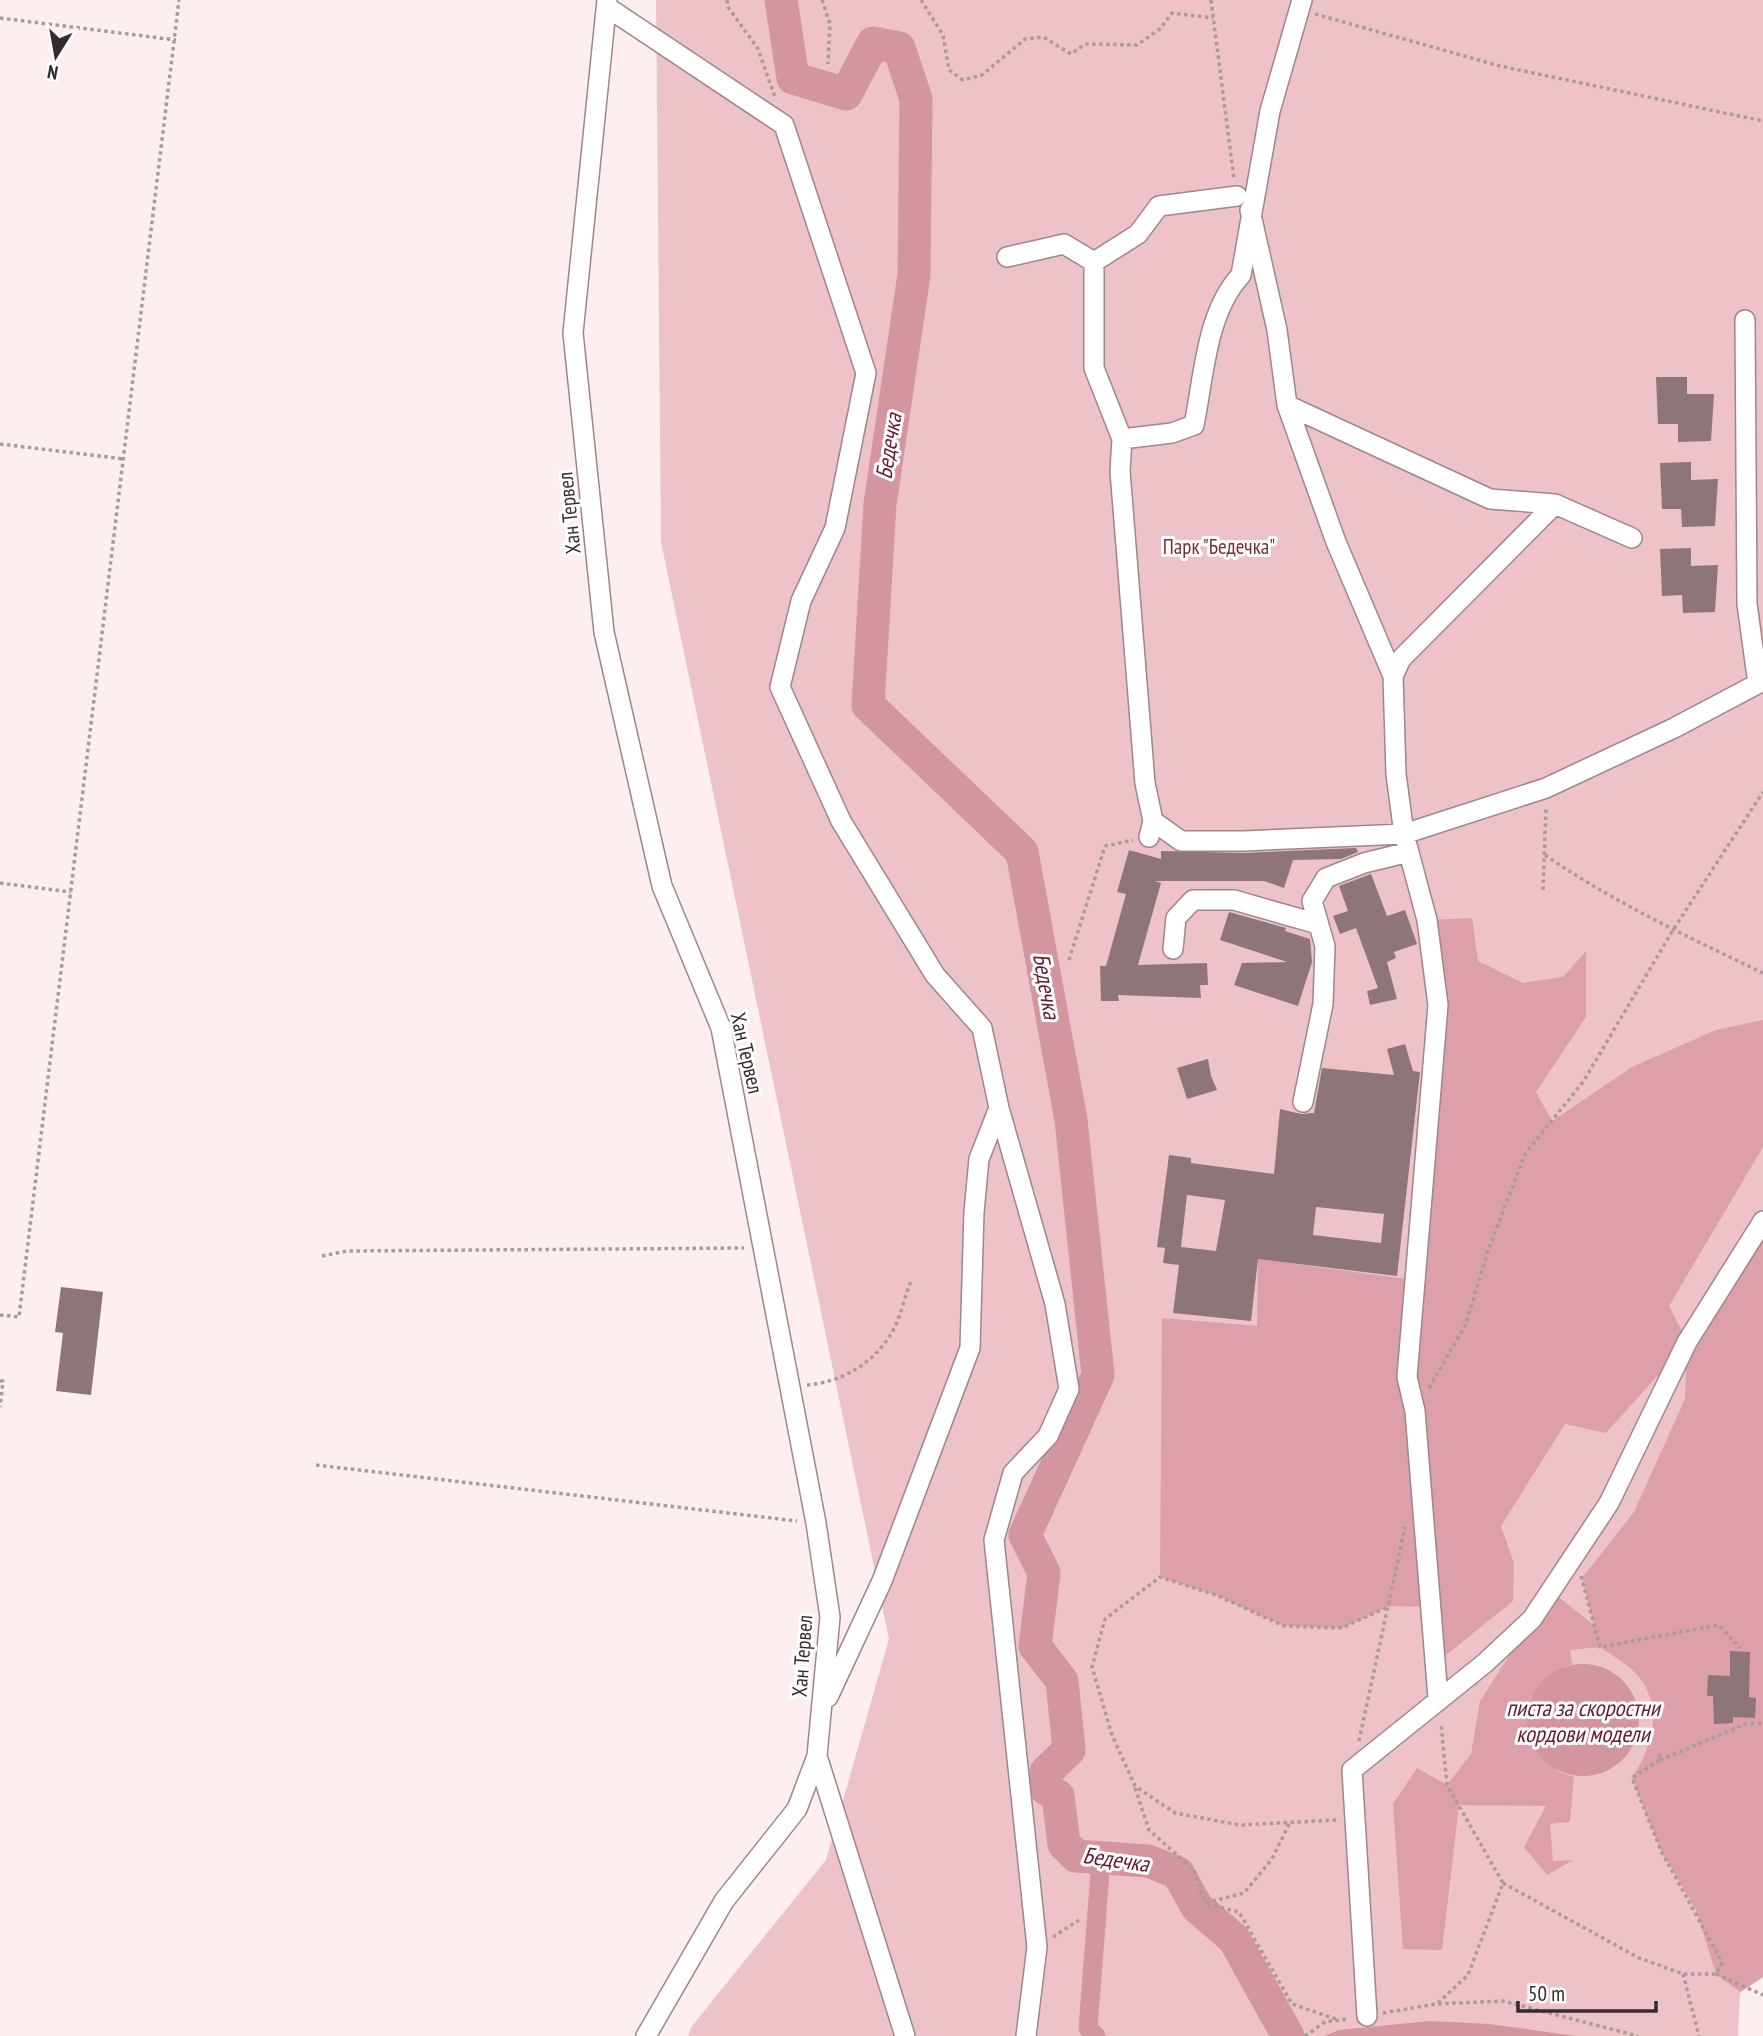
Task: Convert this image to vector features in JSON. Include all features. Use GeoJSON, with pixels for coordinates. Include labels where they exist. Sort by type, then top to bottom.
{"type":"FeatureCollection","features":[{"type":"Feature","properties":{"kind":"street"},"geometry":{"type":"LineString","coordinates":[[607,4],[784,125],[866,373],[835,528],[801,601],[780,687],[841,821],[935,975],[982,1028],[999,1108],[1055,1304],[1069,1389],[1048,1436],[1013,1473],[994,1540],[1037,1947],[1027,2036]]}},
{"type":"Feature","properties":{"kind":"street","name":"Хан Тервел"},"geometry":{"type":"LineString","coordinates":[[607,4],[573,332],[604,632],[662,886],[721,1028],[791,1386],[830,1617],[817,1756],[797,1809],[724,1901],[646,2036]]}},
{"type":"Feature","properties":{"kind":"street"},"geometry":{"type":"LineString","coordinates":[[1122,439],[1172,433],[1194,425],[1218,309],[1229,288],[1241,275],[1243,203],[1301,5]]}},
{"type":"Feature","properties":{"kind":"street"},"geometry":{"type":"LineString","coordinates":[[1094,262],[1138,234],[1159,206],[1243,203]]}},
{"type":"Feature","properties":{"kind":"street"},"geometry":{"type":"LineString","coordinates":[[1243,203],[1277,330],[1287,405],[1336,541],[1393,676],[1396,774],[1407,843],[1427,920],[1438,1005],[1407,1377],[1415,1412],[1438,1698]]}},
{"type":"Feature","properties":{"kind":"street"},"geometry":{"type":"LineString","coordinates":[[1007,257],[1064,244],[1094,262]]}},
{"type":"Feature","properties":{"kind":"street"},"geometry":{"type":"LineString","coordinates":[[1094,262],[1094,368],[1122,439],[1120,471],[1151,829],[1181,841],[1407,843]]}},
{"type":"Feature","properties":{"kind":"street"},"geometry":{"type":"LineString","coordinates":[[1303,1102],[1323,1004],[1325,946],[1312,901],[1325,878],[1546,788],[1760,682],[1747,604],[1745,320]]}},
{"type":"Feature","properties":{"kind":"street"},"geometry":{"type":"LineString","coordinates":[[1287,405],[1490,499],[1555,504],[1632,538]]}},
{"type":"Feature","properties":{"kind":"street"},"geometry":{"type":"LineString","coordinates":[[1393,676],[1401,659],[1555,504]]}},
{"type":"Feature","properties":{"kind":"street"},"geometry":{"type":"LineString","coordinates":[[1173,949],[1176,918],[1193,900],[1234,900],[1318,924]]}},
{"type":"Feature","properties":{"kind":"street"},"geometry":{"type":"LineString","coordinates":[[821,1712],[882,1581],[970,1348],[974,1212],[979,1159],[999,1108]]}},
{"type":"Feature","properties":{"kind":"street"},"geometry":{"type":"LineString","coordinates":[[1367,2016],[1352,1770],[1485,1662],[1532,1619],[1609,1503],[1687,1342],[1763,1221]]}},
{"type":"Feature","properties":{"kind":"street"},"geometry":{"type":"LineString","coordinates":[[817,1756],[905,2036]]}},
{"type":"Feature","properties":{"kind":"path"},"geometry":{"type":"LineString","coordinates":[[0,1315],[19,1317],[179,0]]}},
{"type":"Feature","properties":{"kind":"path"},"geometry":{"type":"LineString","coordinates":[[727,0],[728,6],[758,49],[784,125]]}},
{"type":"Feature","properties":{"kind":"path"},"geometry":{"type":"LineString","coordinates":[[822,0],[830,24],[828,64]]}},
{"type":"Feature","properties":{"kind":"path"},"geometry":{"type":"LineString","coordinates":[[921,0],[943,35],[949,70],[963,80],[982,75],[1025,39],[1043,37],[1071,54],[1086,44],[1137,45],[1160,29],[1172,13],[1213,18]]}},
{"type":"Feature","properties":{"kind":"path"},"geometry":{"type":"LineString","coordinates":[[1211,0],[1243,203]]}},
{"type":"Feature","properties":{"kind":"path"},"geometry":{"type":"LineString","coordinates":[[1301,5],[1500,66],[1763,121]]}},
{"type":"Feature","properties":{"kind":"path"},"geometry":{"type":"LineString","coordinates":[[0,18],[176,40]]}},
{"type":"Feature","properties":{"kind":"path"},"geometry":{"type":"LineString","coordinates":[[0,444],[124,459]]}},
{"type":"Feature","properties":{"kind":"path"},"geometry":{"type":"LineString","coordinates":[[1543,890],[1546,788]]}},
{"type":"Feature","properties":{"kind":"path"},"geometry":{"type":"LineString","coordinates":[[1415,1412],[1465,1326],[1488,1251],[1525,1154],[1583,1082],[1673,930],[1763,793]]}},
{"type":"Feature","properties":{"kind":"path"},"geometry":{"type":"LineString","coordinates":[[1069,960],[1105,846],[1151,829]]}},
{"type":"Feature","properties":{"kind":"path"},"geometry":{"type":"LineString","coordinates":[[1545,855],[1582,880],[1673,930],[1763,973]]}},
{"type":"Feature","properties":{"kind":"path"},"geometry":{"type":"LineString","coordinates":[[0,883],[71,892]]}},
{"type":"Feature","properties":{"kind":"path"},"geometry":{"type":"LineString","coordinates":[[322,1256],[347,1251],[764,1248]]}},
{"type":"Feature","properties":{"kind":"path"},"geometry":{"type":"LineString","coordinates":[[791,1386],[824,1383],[856,1371],[890,1337],[911,1281]]}},
{"type":"Feature","properties":{"kind":"path"},"geometry":{"type":"LineString","coordinates":[[0,1381],[3,1381],[0,1407]]}},
{"type":"Feature","properties":{"kind":"path"},"geometry":{"type":"LineString","coordinates":[[316,1465],[816,1523]]}},
{"type":"Feature","properties":{"kind":"path"},"geometry":{"type":"LineString","coordinates":[[1352,1770],[1390,1606],[1405,1526]]}},
{"type":"Feature","properties":{"kind":"path"},"geometry":{"type":"LineString","coordinates":[[1576,1553],[1600,1647],[1719,1625],[1740,1648]]}},
{"type":"Feature","properties":{"kind":"path"},"geometry":{"type":"LineString","coordinates":[[1205,1903],[1194,1870],[1149,1830],[1135,1786],[1112,1735],[1092,1667],[1105,1619],[1160,1577],[1216,1595],[1284,1626],[1342,1628],[1390,1606]]}},
{"type":"Feature","properties":{"kind":"path"},"geometry":{"type":"LineString","coordinates":[[1438,1698],[1447,1785],[1503,1884],[1639,1958],[1683,1974],[1716,1974],[1763,1995]]}},
{"type":"Feature","properties":{"kind":"path"},"geometry":{"type":"LineString","coordinates":[[1716,1974],[1722,1962],[1661,1851],[1632,1778],[1660,1760],[1746,1724],[1763,1723]]}},
{"type":"Feature","properties":{"kind":"path"},"geometry":{"type":"LineString","coordinates":[[1659,1749],[1660,1760]]}},
{"type":"Feature","properties":{"kind":"path"},"geometry":{"type":"LineString","coordinates":[[1135,1786],[1175,1813],[1240,1825],[1354,1820]]}},
{"type":"Feature","properties":{"kind":"path"},"geometry":{"type":"LineString","coordinates":[[1205,1903],[1244,1892],[1272,1859],[1290,1822]]}},
{"type":"Feature","properties":{"kind":"path"},"geometry":{"type":"LineString","coordinates":[[1436,2004],[1468,1975],[1503,1884]]}},
{"type":"Feature","properties":{"kind":"path"},"geometry":{"type":"LineString","coordinates":[[1205,1903],[1239,1912],[1292,2004],[1338,2020]]}},
{"type":"Feature","properties":{"kind":"path"},"geometry":{"type":"LineString","coordinates":[[1037,1947],[1079,1920]]}},
{"type":"Feature","properties":{"kind":"path"},"geometry":{"type":"LineString","coordinates":[[1683,1974],[1699,2036]]}},
{"type":"Feature","properties":{"kind":"path"},"geometry":{"type":"LineString","coordinates":[[1305,2036],[1325,2022],[1436,2004],[1503,2001],[1638,2036]]}},
{"type":"Feature","properties":{"kind":"green space","name":"Парк \"Бедечка\""},"geometry":{"type":"Polygon","coordinates":[[[656,0],[1763,0],[1763,1977],[1740,1993],[1738,2036],[688,2036],[692,2026],[826,1860],[889,1639],[661,542],[656,0]]]}},
{"type":"Feature","properties":{"kind":"shaded area"},"geometry":{"type":"Polygon","coordinates":[[[1472,918],[1478,961],[1523,983],[1563,977],[1586,951],[1586,1017],[1536,1092],[1552,1121],[1632,1067],[1716,1030],[1763,1020],[1763,1147],[1669,1306],[1687,1341],[1763,1221],[1763,1977],[1740,1992],[1716,1974],[1696,1910],[1661,1851],[1632,1778],[1650,1741],[1653,1715],[1647,1689],[1631,1669],[1600,1647],[1570,1650],[1572,1664],[1546,1680],[1528,1705],[1559,1772],[1574,1777],[1570,1822],[1550,1824],[1553,1861],[1573,1860],[1547,1875],[1524,1847],[1546,1806],[1459,1805],[1442,1950],[1403,1949],[1393,1804],[1417,1768],[1447,1785],[1471,1754],[1480,1701],[1551,1591],[1594,1625],[1582,1578],[1634,1512],[1685,1399],[1687,1343],[1606,1433],[1565,1424],[1501,1526],[1514,1563],[1513,1601],[1435,1664],[1430,1607],[1390,1606],[1342,1628],[1284,1626],[1216,1595],[1160,1577],[1162,1318],[1257,1326],[1258,1259],[1414,1280],[1438,1005],[1427,920],[1472,918]]]}},
{"type":"Feature","properties":{"kind":"water","name":"писта за скоростни кордови модели"},"geometry":{"type":"Polygon","coordinates":[[[1583,1664],[1605,1668],[1623,1680],[1635,1698],[1639,1720],[1635,1742],[1623,1760],[1605,1772],[1583,1776],[1561,1772],[1543,1760],[1531,1742],[1527,1720],[1531,1698],[1543,1680],[1561,1668],[1583,1664]]]}},
{"type":"Feature","properties":{"kind":"water"},"geometry":{"type":"Polygon","coordinates":[[[1430,2021],[1489,2024],[1576,2036],[1324,2036],[1339,2030],[1430,2021]]]}},
{"type":"Feature","properties":{"kind":"building"},"geometry":{"type":"Polygon","coordinates":[[[1656,377],[1687,377],[1687,394],[1714,394],[1711,441],[1678,442],[1678,424],[1658,424],[1656,377]]]}},
{"type":"Feature","properties":{"kind":"building"},"geometry":{"type":"Polygon","coordinates":[[[1691,462],[1691,480],[1718,479],[1715,526],[1682,527],[1681,509],[1662,509],[1660,463],[1691,462]]]}},
{"type":"Feature","properties":{"kind":"building"},"geometry":{"type":"Polygon","coordinates":[[[1691,548],[1691,566],[1718,565],[1715,612],[1683,613],[1682,595],[1662,596],[1660,549],[1691,548]]]}},
{"type":"Feature","properties":{"kind":"building"},"geometry":{"type":"Polygon","coordinates":[[[1356,848],[1358,852],[1341,859],[1293,860],[1284,888],[1264,881],[1155,881],[1161,883],[1138,965],[1207,963],[1208,985],[1200,985],[1201,998],[1118,995],[1119,1001],[1101,1001],[1100,966],[1106,966],[1126,894],[1117,892],[1129,850],[1161,859],[1161,851],[1244,853],[1356,848]]]}},
{"type":"Feature","properties":{"kind":"building"},"geometry":{"type":"Polygon","coordinates":[[[1371,874],[1387,916],[1405,910],[1417,944],[1394,952],[1396,958],[1387,962],[1397,999],[1370,1005],[1367,991],[1378,988],[1356,928],[1340,934],[1333,916],[1348,911],[1339,886],[1371,874]]]}},
{"type":"Feature","properties":{"kind":"building"},"geometry":{"type":"Polygon","coordinates":[[[1229,912],[1286,928],[1285,931],[1310,939],[1312,962],[1298,1006],[1234,985],[1242,963],[1287,962],[1220,940],[1229,912]]]}},
{"type":"Feature","properties":{"kind":"building"},"geometry":{"type":"Polygon","coordinates":[[[1405,1044],[1413,1071],[1420,1072],[1397,1276],[1258,1259],[1251,1321],[1173,1313],[1179,1265],[1163,1263],[1165,1248],[1157,1247],[1169,1155],[1191,1158],[1191,1163],[1274,1174],[1280,1109],[1301,1114],[1314,1113],[1322,1068],[1394,1075],[1387,1049],[1405,1044]],[[1187,1195],[1181,1247],[1216,1251],[1225,1200],[1187,1195]],[[1316,1207],[1313,1235],[1381,1243],[1384,1214],[1316,1207]]]}},
{"type":"Feature","properties":{"kind":"building"},"geometry":{"type":"Polygon","coordinates":[[[1208,1059],[1217,1090],[1187,1099],[1177,1068],[1208,1059]]]}},
{"type":"Feature","properties":{"kind":"building"},"geometry":{"type":"Polygon","coordinates":[[[61,1287],[103,1292],[91,1395],[56,1391],[63,1333],[55,1332],[61,1287]]]}},
{"type":"Feature","properties":{"kind":"building"},"geometry":{"type":"Polygon","coordinates":[[[1730,1651],[1750,1652],[1749,1697],[1756,1698],[1755,1718],[1733,1717],[1733,1723],[1714,1724],[1713,1696],[1707,1696],[1708,1675],[1730,1676],[1730,1651]]]}},
{"type":"Feature","properties":{"kind":"waterway","name":"Бедечка"},"geometry":{"type":"LineString","coordinates":[[781,0],[793,78],[846,94],[873,43],[899,48],[916,99],[914,275],[880,504],[868,705],[1022,852],[1071,1120],[1098,1375],[1025,1535],[1044,1573],[1035,1646],[1062,1681],[1069,1750],[1046,1772],[1045,1788],[1058,1796],[1064,1844],[1076,1856],[1148,1861],[1178,1873],[1197,1907],[1234,1939],[1288,2036]]}},
{"type":"Feature","properties":{"kind":"waterway"},"geometry":{"type":"LineString","coordinates":[[1096,2036],[1088,2028],[1101,1860]]}}]}
